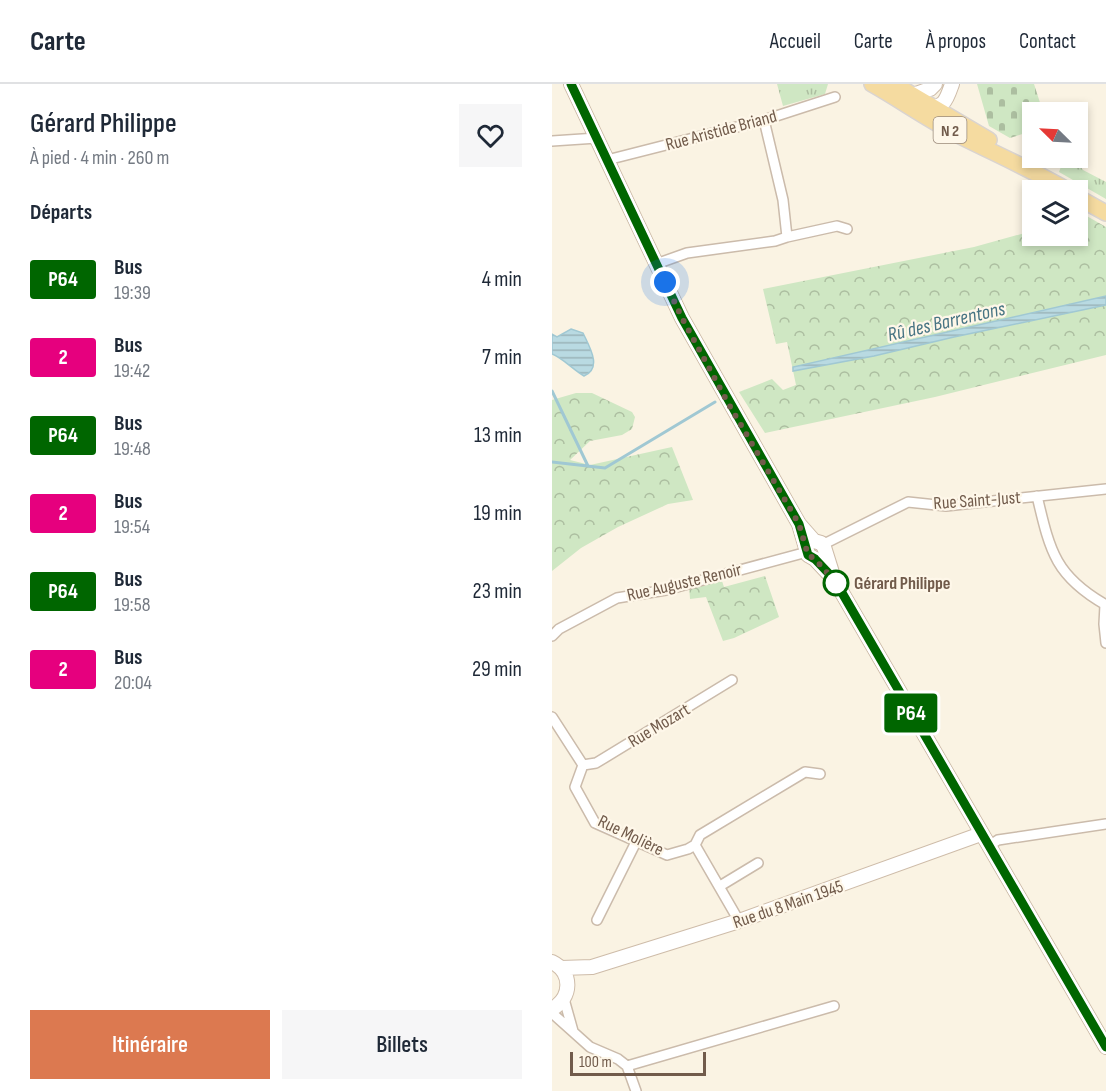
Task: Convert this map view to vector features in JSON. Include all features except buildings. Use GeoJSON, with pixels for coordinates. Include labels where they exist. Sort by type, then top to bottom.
{"type":"FeatureCollection","features":[{"type":"Feature","properties":{"kind":"main road"},"geometry":{"type":"LineString","coordinates":[[571,84],[682,318],[799,524],[834,579],[1106,1047]]}},
{"type":"Feature","properties":{"kind":"main road"},"geometry":{"type":"LineString","coordinates":[[913,95],[930,89],[935,84]]}},
{"type":"Feature","properties":{"kind":"main road"},"geometry":{"type":"LineString","coordinates":[[884,86],[926,108],[937,108],[944,103],[952,84]]}},
{"type":"Feature","properties":{"kind":"main road","name":"N 2"},"geometry":{"type":"LineString","coordinates":[[884,86],[913,95],[937,108],[1019,159],[1030,169]]}},
{"type":"Feature","properties":{"kind":"main road","name":"N 2"},"geometry":{"type":"LineString","coordinates":[[884,86],[958,135],[1049,180]]}},
{"type":"Feature","properties":{"kind":"main road"},"geometry":{"type":"LineString","coordinates":[[1088,202],[1106,213]]}},
{"type":"Feature","properties":{"kind":"main road","name":"Rue du 8 Main 1945"},"geometry":{"type":"LineString","coordinates":[[592,967],[985,840]]}},
{"type":"Feature","properties":{"kind":"main road"},"geometry":{"type":"LineString","coordinates":[[557,965],[592,967]]}},
{"type":"Feature","properties":{"kind":"main road"},"geometry":{"type":"LineString","coordinates":[[557,965],[567,981],[566,993]]}},
{"type":"Feature","properties":{"kind":"main road"},"geometry":{"type":"LineString","coordinates":[[552,1009],[592,967]]}},
{"type":"Feature","properties":{"kind":"street","name":"Rue Aristide Briand"},"geometry":{"type":"LineString","coordinates":[[607,160],[764,120],[835,97]]}},
{"type":"Feature","properties":{"kind":"street"},"geometry":{"type":"LineString","coordinates":[[764,120],[783,200],[787,237]]}},
{"type":"Feature","properties":{"kind":"street"},"geometry":{"type":"LineString","coordinates":[[552,141],[597,138]]}},
{"type":"Feature","properties":{"kind":"street"},"geometry":{"type":"LineString","coordinates":[[656,264],[687,253],[775,241],[837,226],[847,229]]}},
{"type":"Feature","properties":{"kind":"street","name":"Rue Saint-Just"},"geometry":{"type":"LineString","coordinates":[[815,549],[908,502],[946,506],[1106,489]]}},
{"type":"Feature","properties":{"kind":"street"},"geometry":{"type":"LineString","coordinates":[[1037,496],[1047,535],[1066,575],[1081,590],[1106,605],[1104,624],[1106,643]]}},
{"type":"Feature","properties":{"kind":"street","name":"Rue Auguste Renoir"},"geometry":{"type":"LineString","coordinates":[[552,636],[566,625],[616,598],[666,590],[815,549]]}},
{"type":"Feature","properties":{"kind":"street","name":"Rue Mozart"},"geometry":{"type":"LineString","coordinates":[[583,765],[596,763],[732,680]]}},
{"type":"Feature","properties":{"kind":"street"},"geometry":{"type":"LineString","coordinates":[[552,717],[583,765]]}},
{"type":"Feature","properties":{"kind":"street","name":"Rue Molière"},"geometry":{"type":"LineString","coordinates":[[583,765],[575,787],[595,823],[667,855],[695,845]]}},
{"type":"Feature","properties":{"kind":"street"},"geometry":{"type":"LineString","coordinates":[[740,921],[695,845],[700,835],[805,772],[820,774]]}},
{"type":"Feature","properties":{"kind":"street"},"geometry":{"type":"LineString","coordinates":[[985,840],[1106,824]]}},
{"type":"Feature","properties":{"kind":"street"},"geometry":{"type":"LineString","coordinates":[[597,920],[636,842]]}},
{"type":"Feature","properties":{"kind":"street"},"geometry":{"type":"LineString","coordinates":[[720,886],[758,864]]}},
{"type":"Feature","properties":{"kind":"street"},"geometry":{"type":"LineString","coordinates":[[566,993],[573,1031]]}},
{"type":"Feature","properties":{"kind":"street"},"geometry":{"type":"LineString","coordinates":[[627,1066],[834,1006]]}},
{"type":"Feature","properties":{"kind":"street"},"geometry":{"type":"LineString","coordinates":[[552,1013],[590,1047],[618,1059],[627,1066],[636,1091]]}},
{"type":"Feature","properties":{"kind":"green space"},"geometry":{"type":"Polygon","coordinates":[[[777,84],[828,84],[825,94],[783,106],[777,84]]]}},
{"type":"Feature","properties":{"kind":"green space"},"geometry":{"type":"Polygon","coordinates":[[[977,84],[1034,84],[1040,102],[1022,102],[1022,134],[1010,138],[989,126],[977,84]]]}},
{"type":"Feature","properties":{"kind":"green space"},"geometry":{"type":"Polygon","coordinates":[[[1060,168],[1082,168],[1106,182],[1106,199],[1088,189],[1088,180],[1073,180],[1059,172],[1060,168]]]}},
{"type":"Feature","properties":{"kind":"green space"},"geometry":{"type":"Polygon","coordinates":[[[1088,217],[1106,227],[1106,355],[935,397],[765,433],[739,392],[772,379],[783,390],[796,385],[787,342],[776,344],[763,289],[974,247],[1022,234],[1022,246],[1088,246],[1088,217]]]}},
{"type":"Feature","properties":{"kind":"green space"},"geometry":{"type":"Polygon","coordinates":[[[576,393],[592,393],[632,412],[635,417],[632,429],[622,435],[590,441],[570,460],[590,465],[672,447],[693,500],[668,504],[618,527],[581,548],[552,571],[552,400],[576,393]]]}},
{"type":"Feature","properties":{"kind":"green space"},"geometry":{"type":"Polygon","coordinates":[[[765,576],[779,617],[734,638],[723,641],[706,597],[690,599],[689,586],[721,578],[724,587],[765,576]]]}},
{"type":"Feature","properties":{"kind":"water"},"geometry":{"type":"Polygon","coordinates":[[[1106,296],[1106,305],[874,356],[793,371],[793,367],[1106,296]]]}},
{"type":"Feature","properties":{"kind":"water"},"geometry":{"type":"Polygon","coordinates":[[[571,329],[583,333],[593,356],[593,368],[584,376],[552,354],[552,334],[557,337],[571,329]]]}},
{"type":"Feature","properties":{"kind":"waterway"},"geometry":{"type":"LineString","coordinates":[[552,391],[588,466]]}},
{"type":"Feature","properties":{"kind":"waterway","name":"Rû des Barrentons"},"geometry":{"type":"LineString","coordinates":[[552,462],[605,468],[715,402]]}},
{"type":"Feature","properties":{"kind":"bus line","name":"P64"},"geometry":{"type":"LineString","coordinates":[[571,84],[682,318],[728,403],[799,524],[808,555],[815,559],[834,579],[1106,1047]]}},
{"type":"Feature","properties":{"kind":"place","name":"Gérard Philippe"},"geometry":{"type":"Point","coordinates":[836,583]}},
{"type":"Feature","properties":{"kind":"route"},"geometry":{"type":"LineString","coordinates":[[665,282],[728,403],[799,524],[808,555],[815,559],[836,583]]}}]}
